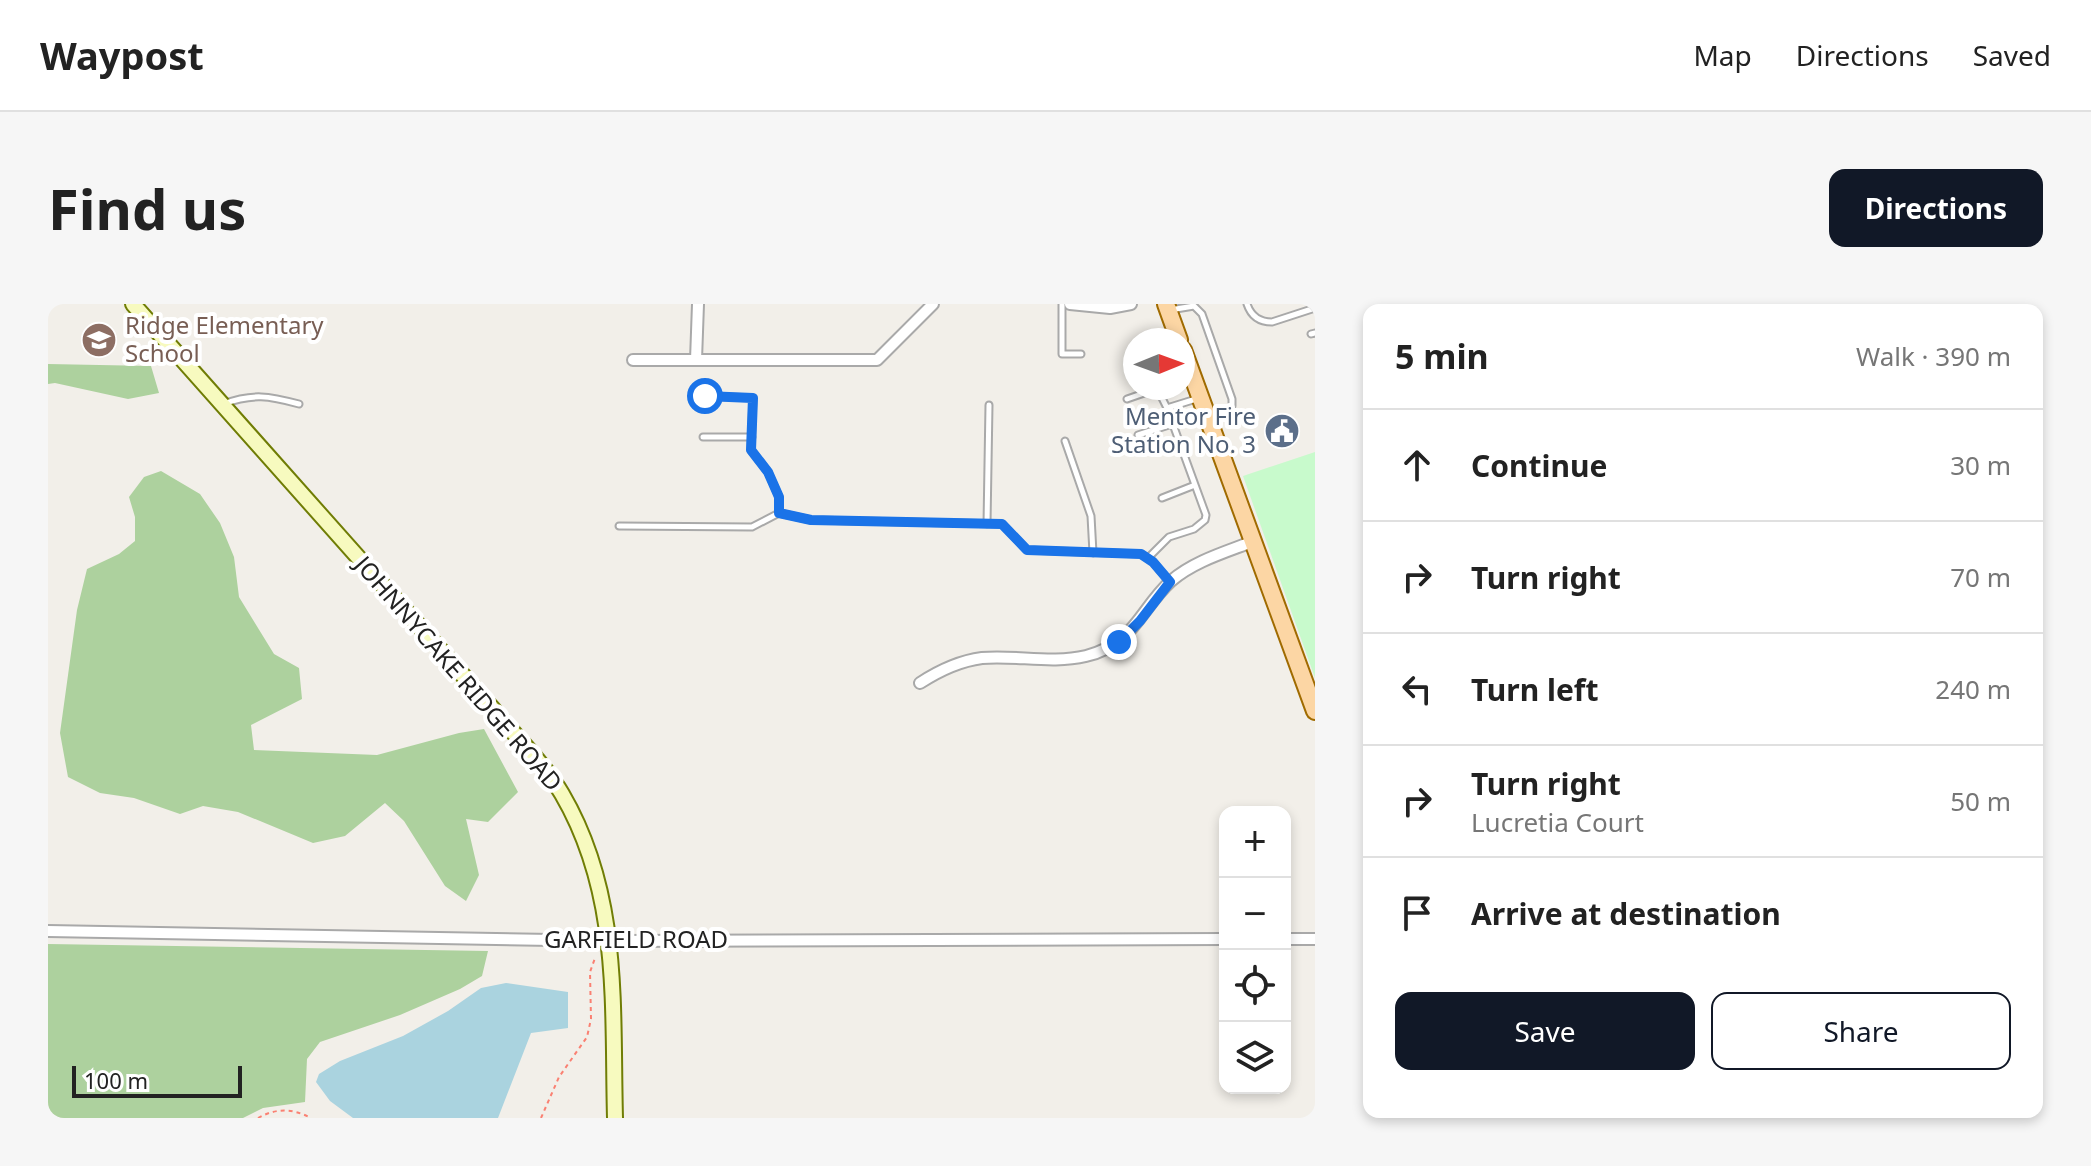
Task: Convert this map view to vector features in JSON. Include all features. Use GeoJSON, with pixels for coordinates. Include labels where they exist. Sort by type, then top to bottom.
{"type":"FeatureCollection","features":[{"type":"Feature","properties":{"kind":"main road","name":"JOHNNYCAKE RIDGE ROAD"},"geometry":{"type":"LineString","coordinates":[[133,304],[539,762],[562,794],[578,827],[604,903],[611,948],[615,1118]]}},
{"type":"Feature","properties":{"kind":"main road"},"geometry":{"type":"LineString","coordinates":[[1167,307],[1175,328]]}},
{"type":"Feature","properties":{"kind":"main road"},"geometry":{"type":"LineString","coordinates":[[1195,383],[1315,711]]}},
{"type":"Feature","properties":{"kind":"street"},"geometry":{"type":"LineString","coordinates":[[696,360],[698,304]]}},
{"type":"Feature","properties":{"kind":"street"},"geometry":{"type":"LineString","coordinates":[[633,360],[877,360],[933,304]]}},
{"type":"Feature","properties":{"kind":"street"},"geometry":{"type":"LineString","coordinates":[[1070,304],[1110,308],[1131,304]]}},
{"type":"Feature","properties":{"kind":"street"},"geometry":{"type":"LineString","coordinates":[[920,683],[943,668],[983,658],[1062,659],[1087,656],[1119,642],[1140,621],[1170,582],[1190,568],[1254,541]]}},
{"type":"Feature","properties":{"kind":"street","name":"GARFIELD ROAD"},"geometry":{"type":"LineString","coordinates":[[48,931],[611,948],[1219,939]]}},
{"type":"Feature","properties":{"kind":"street"},"geometry":{"type":"LineString","coordinates":[[1291,939],[1315,939]]}},
{"type":"Feature","properties":{"kind":"lane"},"geometry":{"type":"LineString","coordinates":[[1062,304],[1062,354],[1081,354]]}},
{"type":"Feature","properties":{"kind":"lane"},"geometry":{"type":"LineString","coordinates":[[1247,304],[1255,317],[1264,322],[1315,308]]}},
{"type":"Feature","properties":{"kind":"lane"},"geometry":{"type":"LineString","coordinates":[[1167,307],[1198,305],[1202,314],[1232,399],[1232,406],[1227,411],[1208,418]]}},
{"type":"Feature","properties":{"kind":"lane"},"geometry":{"type":"LineString","coordinates":[[222,405],[247,396],[271,396],[299,404]]}},
{"type":"Feature","properties":{"kind":"lane"},"geometry":{"type":"LineString","coordinates":[[705,396],[753,398],[751,450],[768,472],[779,497],[779,513]]}},
{"type":"Feature","properties":{"kind":"lane"},"geometry":{"type":"LineString","coordinates":[[1167,408],[1200,397]]}},
{"type":"Feature","properties":{"kind":"lane"},"geometry":{"type":"LineString","coordinates":[[1148,558],[1169,537],[1204,523],[1206,515],[1163,400]]}},
{"type":"Feature","properties":{"kind":"lane"},"geometry":{"type":"LineString","coordinates":[[987,524],[989,405]]}},
{"type":"Feature","properties":{"kind":"lane"},"geometry":{"type":"LineString","coordinates":[[1138,435],[1172,424]]}},
{"type":"Feature","properties":{"kind":"lane"},"geometry":{"type":"LineString","coordinates":[[703,437],[752,437]]}},
{"type":"Feature","properties":{"kind":"lane"},"geometry":{"type":"LineString","coordinates":[[1065,441],[1091,516],[1093,553]]}},
{"type":"Feature","properties":{"kind":"lane"},"geometry":{"type":"LineString","coordinates":[[1162,498],[1195,485]]}},
{"type":"Feature","properties":{"kind":"lane"},"geometry":{"type":"LineString","coordinates":[[619,526],[752,527],[779,513],[811,520],[1002,524],[1027,550],[1141,554],[1170,582]]}},
{"type":"Feature","properties":{"kind":"path"},"geometry":{"type":"LineString","coordinates":[[541,1118],[559,1077],[590,1028],[590,967],[598,956],[611,948]]}},
{"type":"Feature","properties":{"kind":"path"},"geometry":{"type":"LineString","coordinates":[[258,1118],[269,1112],[284,1110],[311,1118]]}},
{"type":"Feature","properties":{"kind":"green space"},"geometry":{"type":"Polygon","coordinates":[[[48,364],[151,366],[159,393],[128,399],[48,384],[48,364]]]}},
{"type":"Feature","properties":{"kind":"green space"},"geometry":{"type":"Polygon","coordinates":[[[1315,452],[1315,678],[1243,476],[1315,452]]]}},
{"type":"Feature","properties":{"kind":"green space"},"geometry":{"type":"Polygon","coordinates":[[[161,471],[200,494],[220,523],[234,557],[239,597],[274,654],[299,668],[302,699],[251,725],[254,750],[377,755],[484,729],[518,792],[488,822],[466,819],[479,875],[466,901],[445,886],[404,821],[385,803],[345,836],[313,843],[238,812],[203,806],[180,814],[134,798],[100,793],[68,777],[60,733],[77,610],[87,569],[119,554],[135,541],[135,517],[129,497],[144,477],[161,471]]]}},
{"type":"Feature","properties":{"kind":"green space"},"geometry":{"type":"Polygon","coordinates":[[[48,944],[488,951],[482,976],[460,989],[400,1015],[320,1042],[307,1059],[305,1102],[263,1108],[243,1118],[48,1118],[48,944]]]}},
{"type":"Feature","properties":{"kind":"water"},"geometry":{"type":"Polygon","coordinates":[[[506,983],[568,992],[568,1028],[531,1033],[498,1118],[353,1118],[330,1101],[316,1082],[319,1074],[340,1061],[403,1036],[481,988],[506,983]]]}},
{"type":"Feature","properties":{"kind":"place","name":"Ridge Elementary School"},"geometry":{"type":"Point","coordinates":[99,340]}},
{"type":"Feature","properties":{"kind":"place","name":"Mentor Fire Station No. 3"},"geometry":{"type":"Point","coordinates":[1282,431]}},
{"type":"Feature","properties":{"kind":"route"},"geometry":{"type":"LineString","coordinates":[[705,396],[753,398],[751,450],[768,472],[779,497],[779,513],[811,520],[1002,524],[1027,550],[1141,554],[1153,562],[1170,582],[1140,621],[1119,642]]}}]}
